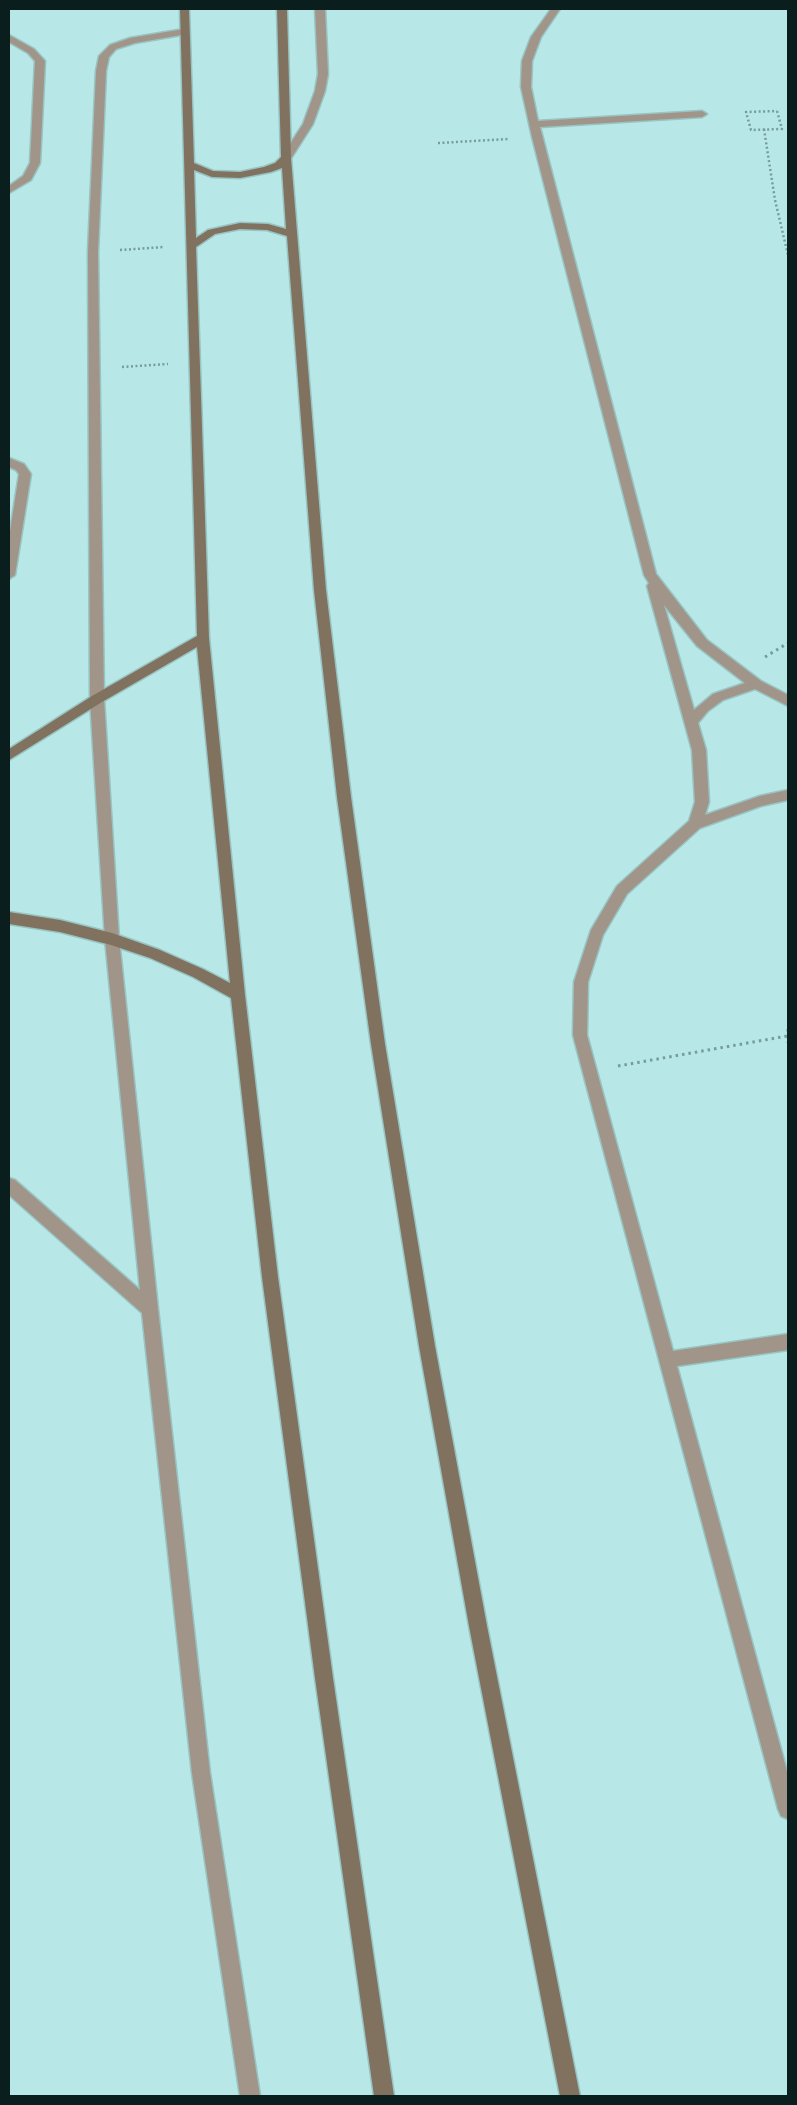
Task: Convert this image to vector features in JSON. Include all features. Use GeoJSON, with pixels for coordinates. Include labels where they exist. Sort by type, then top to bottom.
{"type":"FeatureCollection","features":[{"type":"Feature","properties":{"kind":"street"},"geometry":{"type":"LineString","coordinates":[[184,9],[203,638],[238,996],[270,1278],[324,1678],[384,2096]]}},
{"type":"Feature","properties":{"kind":"street"},"geometry":{"type":"LineString","coordinates":[[282,9],[286,158],[305,415],[320,590],[345,806],[378,1044],[427,1346],[478,1626],[570,2096]]}},
{"type":"Feature","properties":{"kind":"street"},"geometry":{"type":"LineString","coordinates":[[189,165],[212,174],[240,175],[267,170],[279,165],[286,158],[308,124],[320,91],[323,74],[320,9]]}},
{"type":"Feature","properties":{"kind":"street"},"geometry":{"type":"LineString","coordinates":[[555,9],[536,37],[527,61],[526,87],[537,137],[650,575],[699,750],[702,802],[696,824]]}},
{"type":"Feature","properties":{"kind":"street"},"geometry":{"type":"LineString","coordinates":[[184,32],[133,40],[114,46],[104,56],[100,72],[93,252],[97,699],[112,939],[201,1774],[250,2096]]}},
{"type":"Feature","properties":{"kind":"street"},"geometry":{"type":"LineString","coordinates":[[9,38],[31,51],[40,61],[35,163],[27,178],[9,190]]}},
{"type":"Feature","properties":{"kind":"street"},"geometry":{"type":"LineString","coordinates":[[534,124],[702,114]]}},
{"type":"Feature","properties":{"kind":"street"},"geometry":{"type":"LineString","coordinates":[[192,245],[212,232],[240,226],[268,227],[293,235]]}},
{"type":"Feature","properties":{"kind":"street"},"geometry":{"type":"LineString","coordinates":[[9,462],[20,467],[26,474],[9,575]]}},
{"type":"Feature","properties":{"kind":"street"},"geometry":{"type":"LineString","coordinates":[[650,575],[702,643],[756,684],[788,701]]}},
{"type":"Feature","properties":{"kind":"street"},"geometry":{"type":"LineString","coordinates":[[9,755],[97,699],[203,638]]}},
{"type":"Feature","properties":{"kind":"street"},"geometry":{"type":"LineString","coordinates":[[692,721],[703,708],[718,697],[756,684]]}},
{"type":"Feature","properties":{"kind":"street"},"geometry":{"type":"LineString","coordinates":[[788,796],[760,801],[696,824],[622,890],[596,934],[581,982],[580,1035],[588,1072],[788,1809]]}},
{"type":"Feature","properties":{"kind":"street"},"geometry":{"type":"LineString","coordinates":[[9,918],[60,926],[112,939],[155,954],[198,973],[238,996]]}},
{"type":"Feature","properties":{"kind":"street"},"geometry":{"type":"LineString","coordinates":[[9,1185],[150,1308]]}},
{"type":"Feature","properties":{"kind":"street"},"geometry":{"type":"LineString","coordinates":[[666,1360],[788,1342]]}},
{"type":"Feature","properties":{"kind":"path"},"geometry":{"type":"LineString","coordinates":[[777,111],[782,128],[764,129],[751,130],[746,112],[777,111]]}},
{"type":"Feature","properties":{"kind":"path"},"geometry":{"type":"LineString","coordinates":[[764,129],[775,200],[788,255]]}},
{"type":"Feature","properties":{"kind":"path"},"geometry":{"type":"LineString","coordinates":[[438,143],[537,137]]}},
{"type":"Feature","properties":{"kind":"path"},"geometry":{"type":"LineString","coordinates":[[93,252],[192,245]]}},
{"type":"Feature","properties":{"kind":"path"},"geometry":{"type":"LineString","coordinates":[[94,369],[196,362]]}},
{"type":"Feature","properties":{"kind":"path"},"geometry":{"type":"LineString","coordinates":[[788,1029],[788,1043]]}},
{"type":"Feature","properties":{"kind":"path"},"geometry":{"type":"LineString","coordinates":[[588,1072],[787,1036]]}}]}
